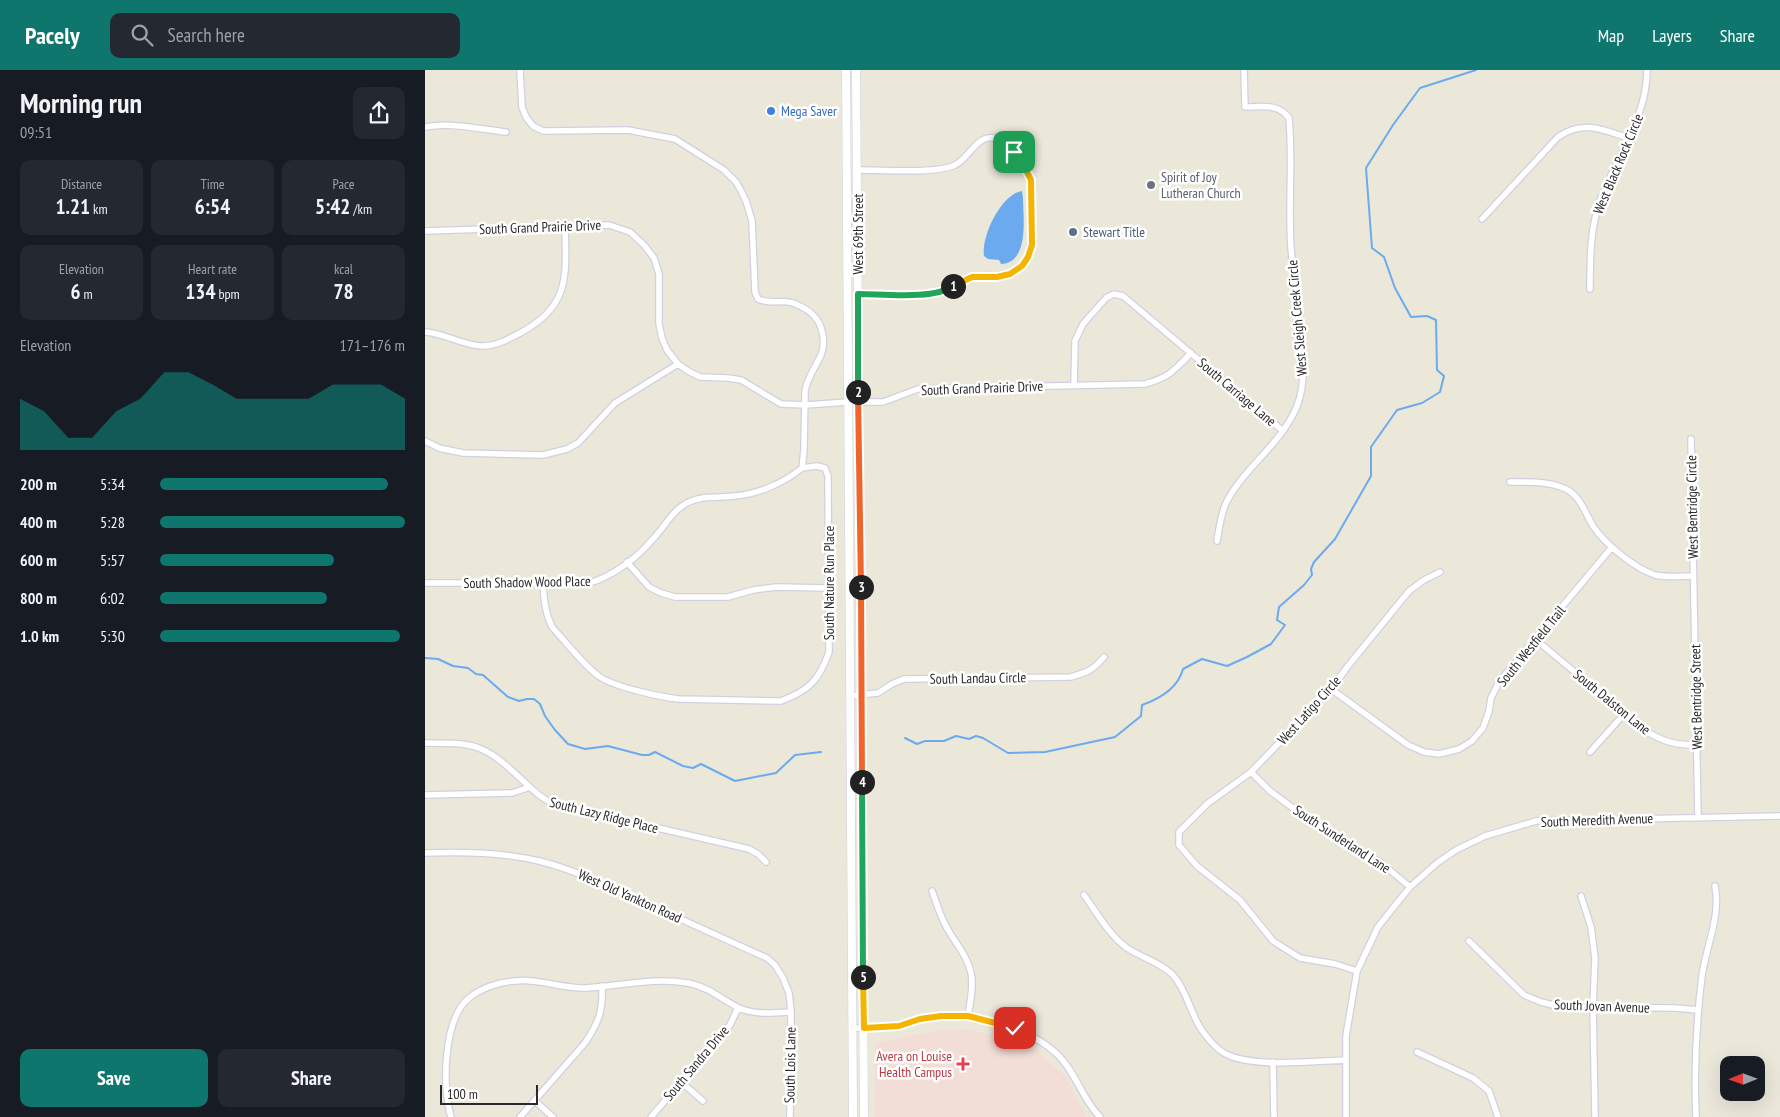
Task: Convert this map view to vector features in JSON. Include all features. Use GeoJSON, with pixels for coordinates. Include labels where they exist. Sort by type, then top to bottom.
{"type":"FeatureCollection","features":[{"type":"Feature","properties":{"kind":"main road","name":"West 69th Street"},"geometry":{"type":"LineString","coordinates":[[846,70],[853,1117]]}},
{"type":"Feature","properties":{"kind":"main road","name":"West 69th Street"},"geometry":{"type":"LineString","coordinates":[[856,70],[864,1117]]}},
{"type":"Feature","properties":{"kind":"main road"},"geometry":{"type":"LineString","coordinates":[[846,294],[858,294]]}},
{"type":"Feature","properties":{"kind":"main road"},"geometry":{"type":"LineString","coordinates":[[849,589],[861,589]]}},
{"type":"Feature","properties":{"kind":"street"},"geometry":{"type":"LineString","coordinates":[[520,70],[522,107],[526,117],[533,126],[543,131],[628,130],[675,139],[724,170],[736,182],[747,201],[752,221],[755,289],[758,299],[766,302],[789,302],[801,307],[814,315],[823,337],[822,353],[807,382],[802,468]]}},
{"type":"Feature","properties":{"kind":"street","name":"West Sleigh Creek Circle"},"geometry":{"type":"LineString","coordinates":[[1217,541],[1225,503],[1236,486],[1283,431],[1297,406],[1303,383],[1303,353],[1291,247],[1289,118],[1283,111],[1273,107],[1245,107],[1244,70]]}},
{"type":"Feature","properties":{"kind":"street","name":"West Black Rock Circle"},"geometry":{"type":"LineString","coordinates":[[1590,289],[1590,250],[1595,218],[1645,96],[1647,70]]}},
{"type":"Feature","properties":{"kind":"street"},"geometry":{"type":"LineString","coordinates":[[425,127],[453,125],[505,132]]}},
{"type":"Feature","properties":{"kind":"street"},"geometry":{"type":"LineString","coordinates":[[1482,219],[1557,137],[1568,130],[1593,127],[1628,138]]}},
{"type":"Feature","properties":{"kind":"street"},"geometry":{"type":"LineString","coordinates":[[857,170],[940,169],[955,165],[966,158],[977,142],[987,138],[996,138],[1014,152],[1024,166],[1031,180],[1032,194],[1032,245],[1028,257],[1022,266],[1010,274],[997,277],[972,277],[961,281],[947,290],[933,294],[858,294]]}},
{"type":"Feature","properties":{"kind":"street","name":"South Grand Prairie Drive"},"geometry":{"type":"LineString","coordinates":[[425,231],[609,224],[631,232],[645,245],[654,258],[659,274],[659,324],[662,338],[667,350],[678,364],[688,372],[700,377],[741,380],[781,404],[883,402],[918,389],[1145,384],[1161,380],[1173,372],[1191,353]]}},
{"type":"Feature","properties":{"kind":"street"},"geometry":{"type":"LineString","coordinates":[[425,332],[479,346],[488,346],[511,338],[544,316],[556,304],[565,282],[565,225]]}},
{"type":"Feature","properties":{"kind":"street","name":"South Carriage Lane"},"geometry":{"type":"LineString","coordinates":[[1074,385],[1075,341],[1083,324],[1106,298],[1115,294],[1123,296],[1283,431]]}},
{"type":"Feature","properties":{"kind":"street"},"geometry":{"type":"LineString","coordinates":[[425,441],[439,448],[463,453],[543,455],[567,449],[578,443],[615,403],[678,364]]}},
{"type":"Feature","properties":{"kind":"street","name":"West Bentridge Circle"},"geometry":{"type":"LineString","coordinates":[[1691,439],[1693,576]]}},
{"type":"Feature","properties":{"kind":"street","name":"South Nature Run Place"},"geometry":{"type":"LineString","coordinates":[[543,584],[546,612],[552,627],[600,677],[611,683],[662,697],[679,699],[781,701],[796,696],[811,684],[822,671],[829,652],[828,476],[825,468],[817,466],[802,468]]}},
{"type":"Feature","properties":{"kind":"street","name":"South Shadow Wood Place"},"geometry":{"type":"LineString","coordinates":[[425,583],[543,584],[589,583],[601,580],[612,574],[651,542],[677,510],[688,502],[701,498],[750,493],[791,478],[802,468]]}},
{"type":"Feature","properties":{"kind":"street"},"geometry":{"type":"LineString","coordinates":[[1510,482],[1555,484],[1568,490],[1576,496],[1592,525],[1612,547],[1641,569],[1666,577],[1693,576]]}},
{"type":"Feature","properties":{"kind":"street","name":"South Westfield Trail"},"geometry":{"type":"LineString","coordinates":[[1331,689],[1408,745],[1424,752],[1439,754],[1459,749],[1473,741],[1483,728],[1491,698],[1499,682],[1612,547]]}},
{"type":"Feature","properties":{"kind":"street"},"geometry":{"type":"LineString","coordinates":[[627,562],[649,587],[675,597],[728,597],[753,590],[775,587],[829,588]]}},
{"type":"Feature","properties":{"kind":"street","name":"West Latigo Circle"},"geometry":{"type":"LineString","coordinates":[[1357,971],[1335,964],[1300,958],[1285,950],[1273,940],[1240,900],[1197,866],[1179,845],[1179,832],[1207,804],[1251,772],[1331,689],[1409,591],[1424,580],[1440,572]]}},
{"type":"Feature","properties":{"kind":"street","name":"West Bentridge Street"},"geometry":{"type":"LineString","coordinates":[[1693,576],[1698,818]]}},
{"type":"Feature","properties":{"kind":"street","name":"South Dalston Lane"},"geometry":{"type":"LineString","coordinates":[[1535,639],[1647,732],[1666,742],[1680,745],[1697,745]]}},
{"type":"Feature","properties":{"kind":"street","name":"South Landau Circle"},"geometry":{"type":"LineString","coordinates":[[850,696],[878,693],[891,684],[904,679],[1071,677],[1095,668],[1104,657]]}},
{"type":"Feature","properties":{"kind":"street"},"geometry":{"type":"LineString","coordinates":[[1590,752],[1625,713]]}},
{"type":"Feature","properties":{"kind":"street","name":"South Lazy Ridge Place"},"geometry":{"type":"LineString","coordinates":[[425,743],[462,743],[477,746],[501,760],[542,799],[554,804],[749,849],[766,862]]}},
{"type":"Feature","properties":{"kind":"street","name":"South Sunderland Lane"},"geometry":{"type":"LineString","coordinates":[[1251,772],[1270,791],[1324,831],[1349,847],[1379,861],[1410,887]]}},
{"type":"Feature","properties":{"kind":"street"},"geometry":{"type":"LineString","coordinates":[[425,795],[512,792],[530,787]]}},
{"type":"Feature","properties":{"kind":"street","name":"South Meredith Avenue"},"geometry":{"type":"LineString","coordinates":[[1346,1117],[1346,1036],[1357,971],[1379,927],[1410,887],[1437,863],[1456,850],[1485,836],[1536,821],[1780,816]]}},
{"type":"Feature","properties":{"kind":"street","name":"West Old Yankton Road"},"geometry":{"type":"LineString","coordinates":[[425,853],[470,852],[539,860],[590,878],[767,958],[783,978],[789,992],[791,1012]]}},
{"type":"Feature","properties":{"kind":"street"},"geometry":{"type":"LineString","coordinates":[[1696,1117],[1695,1068],[1698,1010],[1702,974],[1716,913],[1717,898],[1715,886]]}},
{"type":"Feature","properties":{"kind":"street"},"geometry":{"type":"LineString","coordinates":[[933,891],[944,923],[967,959],[972,974],[968,1016]]}},
{"type":"Feature","properties":{"kind":"street"},"geometry":{"type":"LineString","coordinates":[[1084,895],[1107,927],[1127,948],[1155,962],[1171,974],[1182,987],[1201,1028],[1213,1043],[1227,1055],[1249,1061],[1346,1060]]}},
{"type":"Feature","properties":{"kind":"street"},"geometry":{"type":"LineString","coordinates":[[1581,896],[1591,927],[1595,958],[1593,1007],[1595,1117]]}},
{"type":"Feature","properties":{"kind":"street","name":"South Jovan Avenue"},"geometry":{"type":"LineString","coordinates":[[1469,942],[1524,995],[1541,1002],[1561,1007],[1698,1010]]}},
{"type":"Feature","properties":{"kind":"street"},"geometry":{"type":"LineString","coordinates":[[451,1117],[448,1108],[446,1083],[449,1037],[459,1011],[468,999],[480,990],[514,981],[529,980],[571,988],[635,982],[687,983],[714,992],[739,1008],[759,1013],[791,1012]]}},
{"type":"Feature","properties":{"kind":"street"},"geometry":{"type":"LineString","coordinates":[[520,1117],[585,1043],[600,1016],[603,1003],[603,986]]}},
{"type":"Feature","properties":{"kind":"street","name":"South Sandra Drive"},"geometry":{"type":"LineString","coordinates":[[651,1117],[730,1025],[739,1008]]}},
{"type":"Feature","properties":{"kind":"street","name":"South Lois Lane"},"geometry":{"type":"LineString","coordinates":[[789,1117],[791,1012]]}},
{"type":"Feature","properties":{"kind":"street"},"geometry":{"type":"LineString","coordinates":[[852,1028],[899,1026],[920,1019],[941,1016],[968,1016],[1015,1028],[1044,1043],[1069,1067],[1100,1117]]}},
{"type":"Feature","properties":{"kind":"street"},"geometry":{"type":"LineString","coordinates":[[1417,1052],[1473,1078],[1489,1091],[1498,1117]]}},
{"type":"Feature","properties":{"kind":"street"},"geometry":{"type":"LineString","coordinates":[[1273,1062],[1274,1117]]}},
{"type":"Feature","properties":{"kind":"street"},"geometry":{"type":"LineString","coordinates":[[680,1082],[703,1101]]}},
{"type":"Feature","properties":{"kind":"street"},"geometry":{"type":"LineString","coordinates":[[535,1101],[553,1117]]}},
{"type":"Feature","properties":{"kind":"shaded area","name":"Avera on Louise Health Campus"},"geometry":{"type":"Polygon","coordinates":[[[964,1029],[1009,1039],[1036,1050],[1067,1078],[1086,1117],[875,1117],[875,1043],[935,1031],[964,1029]]]}},
{"type":"Feature","properties":{"kind":"water"},"geometry":{"type":"Polygon","coordinates":[[[1022,191],[1024,227],[1021,247],[1017,256],[1010,262],[1001,264],[999,260],[988,259],[984,256],[984,248],[994,217],[1007,200],[1014,194],[1022,191]]]}},
{"type":"Feature","properties":{"kind":"waterway"},"geometry":{"type":"LineString","coordinates":[[905,738],[917,744],[925,741],[944,741],[956,736],[969,739],[976,736],[983,738],[1008,753],[1045,752],[1115,737],[1141,716],[1142,705],[1155,700],[1167,692],[1177,682],[1183,669],[1202,659],[1227,666],[1271,644],[1285,625],[1277,620],[1279,607],[1304,585],[1312,575],[1311,569],[1314,562],[1335,539],[1371,476],[1371,447],[1397,410],[1422,403],[1440,392],[1444,376],[1437,370],[1436,320],[1427,316],[1411,317],[1395,288],[1384,257],[1372,248],[1366,168],[1393,125],[1420,88],[1476,70]]}},
{"type":"Feature","properties":{"kind":"waterway"},"geometry":{"type":"LineString","coordinates":[[425,658],[438,659],[453,666],[468,668],[476,674],[483,675],[508,697],[519,701],[534,699],[540,704],[545,716],[555,730],[568,744],[585,749],[608,746],[642,755],[649,755],[655,752],[683,766],[693,768],[701,764],[735,781],[776,773],[795,755],[821,752]]}},
{"type":"Feature","properties":{"kind":"place","name":"Mega Saver"},"geometry":{"type":"Point","coordinates":[771,111]}},
{"type":"Feature","properties":{"kind":"place","name":"Spirit of Joy Lutheran Church"},"geometry":{"type":"Point","coordinates":[1151,185]}},
{"type":"Feature","properties":{"kind":"place","name":"Stewart Title"},"geometry":{"type":"Point","coordinates":[1073,232]}},
{"type":"Feature","properties":{"kind":"place","name":"Avera on Louise Health Campus"},"geometry":{"type":"Point","coordinates":[963,1064]}},
{"type":"Feature","properties":{"kind":"route"},"geometry":{"type":"LineString","coordinates":[[1014,152],[1031,180],[1032,194],[1032,245],[1028,257],[1022,266],[1010,274],[997,277],[972,277],[961,281],[947,290],[933,294],[858,294],[858,336],[864,1028],[899,1026],[920,1019],[941,1016],[968,1016],[1015,1028]]}}]}
